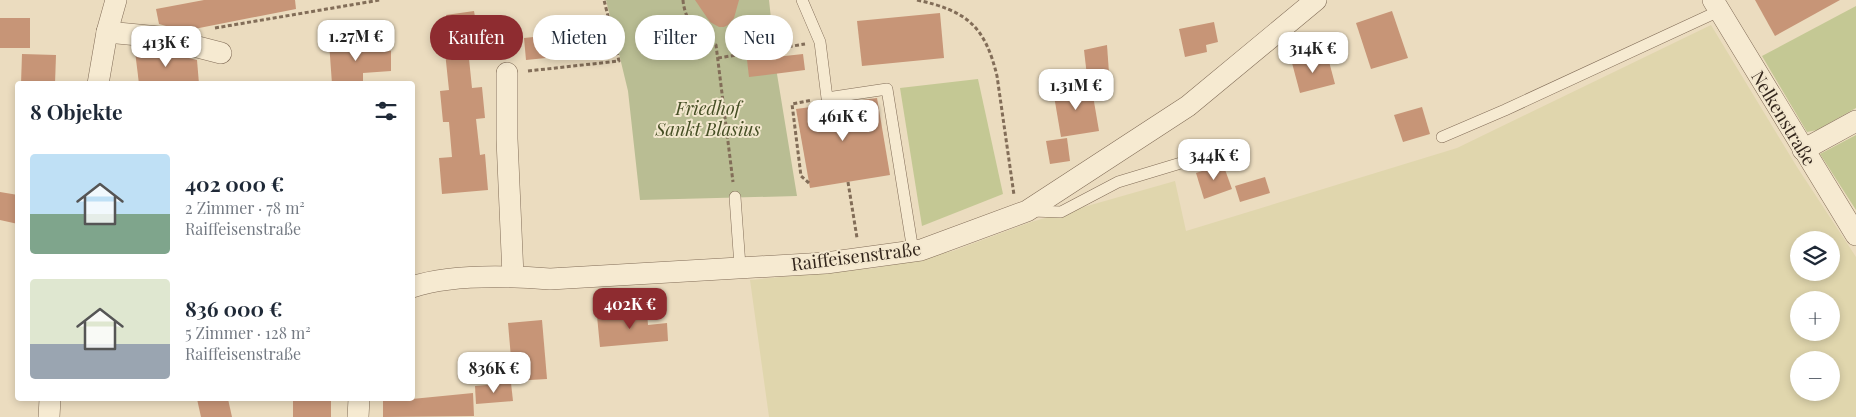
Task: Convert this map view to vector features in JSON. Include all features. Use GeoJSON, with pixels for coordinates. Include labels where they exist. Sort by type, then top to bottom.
{"type":"FeatureCollection","features":[{"type":"Feature","properties":{"kind":"street"},"geometry":{"type":"LineString","coordinates":[[99,81],[107,32],[116,0]]}},
{"type":"Feature","properties":{"kind":"street","name":"Raiffeisenstraße"},"geometry":{"type":"LineString","coordinates":[[415,286],[428,281],[513,276],[550,279],[740,266],[826,263],[913,251],[1022,213],[1188,106],[1316,0]]}},
{"type":"Feature","properties":{"kind":"street","name":"Nelkenstraße"},"geometry":{"type":"LineString","coordinates":[[1716,6],[1856,235]]}},
{"type":"Feature","properties":{"kind":"street"},"geometry":{"type":"LineString","coordinates":[[107,32],[159,37],[221,53]]}},
{"type":"Feature","properties":{"kind":"street"},"geometry":{"type":"LineString","coordinates":[[507,73],[507,139],[513,276]]}},
{"type":"Feature","properties":{"kind":"street"},"geometry":{"type":"LineString","coordinates":[[1803,150],[1856,121]]}},
{"type":"Feature","properties":{"kind":"street"},"geometry":{"type":"LineString","coordinates":[[49,417],[50,401]]}},
{"type":"Feature","properties":{"kind":"street"},"geometry":{"type":"LineString","coordinates":[[358,417],[359,401]]}},
{"type":"Feature","properties":{"kind":"lane"},"geometry":{"type":"LineString","coordinates":[[802,0],[820,42],[827,98],[888,89],[913,251]]}},
{"type":"Feature","properties":{"kind":"lane"},"geometry":{"type":"LineString","coordinates":[[1442,137],[1505,110],[1716,6]]}},
{"type":"Feature","properties":{"kind":"lane"},"geometry":{"type":"LineString","coordinates":[[1022,213],[1061,212],[1118,182],[1204,156]]}},
{"type":"Feature","properties":{"kind":"lane"},"geometry":{"type":"LineString","coordinates":[[735,198],[740,266]]}},
{"type":"Feature","properties":{"kind":"path"},"geometry":{"type":"LineString","coordinates":[[207,29],[380,0]]}},
{"type":"Feature","properties":{"kind":"path"},"geometry":{"type":"LineString","coordinates":[[507,73],[619,61],[604,0]]}},
{"type":"Feature","properties":{"kind":"path"},"geometry":{"type":"LineString","coordinates":[[683,0],[683,7],[694,29],[709,44],[716,46],[735,198]]}},
{"type":"Feature","properties":{"kind":"path"},"geometry":{"type":"LineString","coordinates":[[917,0],[938,4],[955,11],[972,23],[986,42],[997,76],[1022,213]]}},
{"type":"Feature","properties":{"kind":"path"},"geometry":{"type":"LineString","coordinates":[[718,58],[820,42]]}},
{"type":"Feature","properties":{"kind":"path"},"geometry":{"type":"LineString","coordinates":[[809,183],[801,176],[792,104],[827,98]]}},
{"type":"Feature","properties":{"kind":"path"},"geometry":{"type":"LineString","coordinates":[[848,182],[861,258]]}},
{"type":"Feature","properties":{"kind":"shaded area"},"geometry":{"type":"Polygon","coordinates":[[[1711,25],[1797,167],[1839,231],[1790,231],[1790,281],[1840,281],[1840,233],[1856,257],[1856,417],[769,417],[750,280],[876,268],[953,251],[1031,222],[1175,181],[1186,231],[1457,148],[1711,25]]]}},
{"type":"Feature","properties":{"kind":"green space","name":"Friedhof Sankt Blasius"},"geometry":{"type":"Polygon","coordinates":[[[606,0],[769,0],[771,15],[725,15],[725,60],[775,60],[797,196],[640,200],[628,91],[621,60],[625,60],[625,15],[610,15],[606,0]]]}},
{"type":"Feature","properties":{"kind":"green space"},"geometry":{"type":"Polygon","coordinates":[[[1856,6],[1856,108],[1817,130],[1807,132],[1762,56],[1856,6]]]}},
{"type":"Feature","properties":{"kind":"green space"},"geometry":{"type":"Polygon","coordinates":[[[978,79],[1003,194],[922,226],[900,88],[978,79]]]}},
{"type":"Feature","properties":{"kind":"green space"},"geometry":{"type":"Polygon","coordinates":[[[1856,135],[1856,210],[1820,154],[1856,135]]]}},
{"type":"Feature","properties":{"kind":"building"},"geometry":{"type":"Polygon","coordinates":[[[204,0],[295,0],[296,9],[184,31],[159,24],[156,9],[204,0]]]}},
{"type":"Feature","properties":{"kind":"building"},"geometry":{"type":"Polygon","coordinates":[[[695,0],[739,0],[735,15],[725,15],[724,27],[715,25],[715,15],[705,15],[695,0]]]}},
{"type":"Feature","properties":{"kind":"building"},"geometry":{"type":"Polygon","coordinates":[[[1755,0],[1840,0],[1775,36],[1755,0]]]}},
{"type":"Feature","properties":{"kind":"building"},"geometry":{"type":"Polygon","coordinates":[[[474,11],[475,15],[446,15],[474,11]]]}},
{"type":"Feature","properties":{"kind":"building"},"geometry":{"type":"Polygon","coordinates":[[[1392,11],[1408,58],[1371,69],[1356,23],[1392,11]]]}},
{"type":"Feature","properties":{"kind":"building"},"geometry":{"type":"Polygon","coordinates":[[[940,13],[944,58],[862,66],[857,21],[940,13]]]}},
{"type":"Feature","properties":{"kind":"building"},"geometry":{"type":"Polygon","coordinates":[[[0,18],[30,18],[30,48],[0,48],[0,18]]]}},
{"type":"Feature","properties":{"kind":"building"},"geometry":{"type":"Polygon","coordinates":[[[1214,22],[1218,42],[1206,45],[1207,52],[1185,57],[1179,29],[1214,22]]]}},
{"type":"Feature","properties":{"kind":"building"},"geometry":{"type":"Polygon","coordinates":[[[533,37],[533,59],[526,60],[524,38],[533,37]]]}},
{"type":"Feature","properties":{"kind":"building"},"geometry":{"type":"Polygon","coordinates":[[[361,41],[362,52],[391,51],[391,71],[363,73],[363,81],[332,81],[329,42],[361,41]]]}},
{"type":"Feature","properties":{"kind":"building"},"geometry":{"type":"Polygon","coordinates":[[[1107,45],[1109,73],[1087,76],[1084,50],[1107,45]]]}},
{"type":"Feature","properties":{"kind":"building"},"geometry":{"type":"Polygon","coordinates":[[[152,49],[197,60],[199,81],[139,81],[135,51],[152,49]]]}},
{"type":"Feature","properties":{"kind":"building"},"geometry":{"type":"Polygon","coordinates":[[[22,54],[56,55],[55,81],[21,81],[22,54]]]}},
{"type":"Feature","properties":{"kind":"building"},"geometry":{"type":"Polygon","coordinates":[[[803,54],[805,70],[749,77],[747,60],[793,60],[793,55],[803,54]]]}},
{"type":"Feature","properties":{"kind":"building"},"geometry":{"type":"Polygon","coordinates":[[[1327,54],[1335,84],[1300,93],[1292,63],[1327,54]]]}},
{"type":"Feature","properties":{"kind":"building"},"geometry":{"type":"Polygon","coordinates":[[[446,60],[469,60],[472,88],[482,87],[485,118],[476,119],[480,155],[485,154],[488,190],[442,194],[439,158],[452,157],[449,122],[443,122],[440,91],[449,90],[446,60]]]}},
{"type":"Feature","properties":{"kind":"building"},"geometry":{"type":"Polygon","coordinates":[[[1091,84],[1099,131],[1061,137],[1053,90],[1091,84]]]}},
{"type":"Feature","properties":{"kind":"building"},"geometry":{"type":"Polygon","coordinates":[[[877,98],[890,175],[810,188],[796,109],[877,98]]]}},
{"type":"Feature","properties":{"kind":"building"},"geometry":{"type":"Polygon","coordinates":[[[1422,107],[1430,134],[1403,142],[1394,115],[1422,107]]]}},
{"type":"Feature","properties":{"kind":"building"},"geometry":{"type":"Polygon","coordinates":[[[1067,138],[1070,161],[1050,164],[1046,141],[1067,138]]]}},
{"type":"Feature","properties":{"kind":"building"},"geometry":{"type":"Polygon","coordinates":[[[1223,164],[1232,189],[1204,199],[1196,173],[1223,164]]]}},
{"type":"Feature","properties":{"kind":"building"},"geometry":{"type":"Polygon","coordinates":[[[1265,177],[1270,193],[1240,202],[1235,186],[1265,177]]]}},
{"type":"Feature","properties":{"kind":"building"},"geometry":{"type":"Polygon","coordinates":[[[0,192],[15,194],[15,223],[0,220],[0,192]]]}},
{"type":"Feature","properties":{"kind":"building"},"geometry":{"type":"Polygon","coordinates":[[[647,312],[648,325],[667,323],[668,341],[600,347],[597,316],[647,312]]]}},
{"type":"Feature","properties":{"kind":"building"},"geometry":{"type":"Polygon","coordinates":[[[542,320],[547,379],[513,381],[508,323],[542,320]]]}},
{"type":"Feature","properties":{"kind":"building"},"geometry":{"type":"Polygon","coordinates":[[[511,383],[513,401],[476,404],[475,386],[511,383]]]}},
{"type":"Feature","properties":{"kind":"building"},"geometry":{"type":"Polygon","coordinates":[[[473,393],[474,416],[383,417],[383,401],[415,401],[415,399],[473,393]]]}},
{"type":"Feature","properties":{"kind":"building"},"geometry":{"type":"Polygon","coordinates":[[[197,401],[228,401],[232,417],[201,417],[197,401]]]}},
{"type":"Feature","properties":{"kind":"building"},"geometry":{"type":"Polygon","coordinates":[[[293,401],[331,401],[331,417],[293,417],[293,401]]]}}]}
